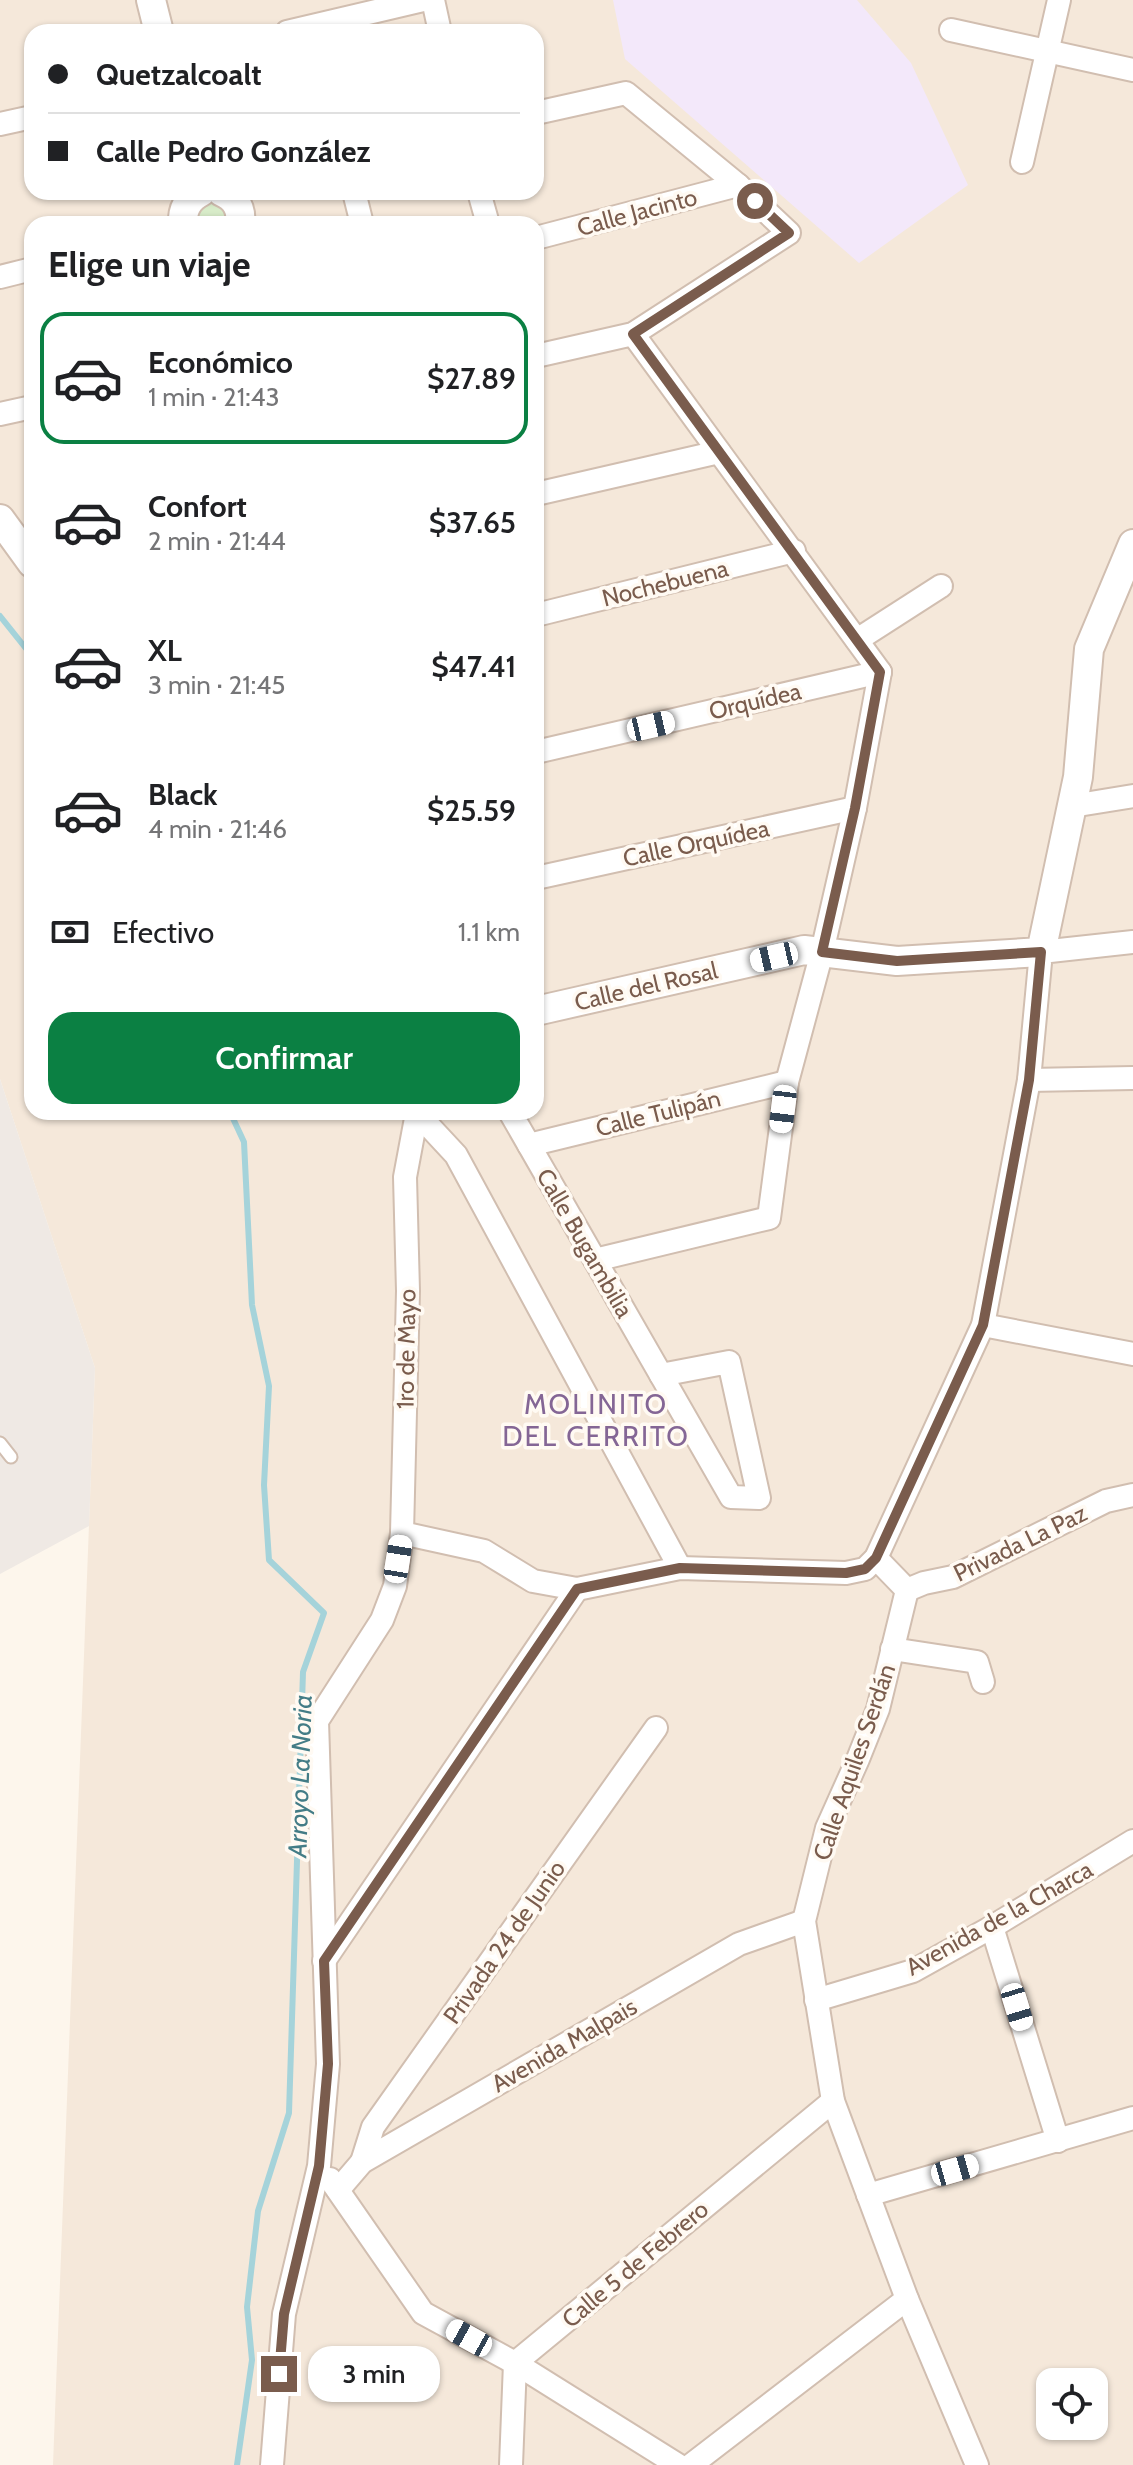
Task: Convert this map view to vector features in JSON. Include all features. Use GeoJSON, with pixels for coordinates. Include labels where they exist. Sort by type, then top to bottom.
{"type":"FeatureCollection","features":[{"type":"Feature","properties":{"kind":"street"},"geometry":{"type":"LineString","coordinates":[[151,0],[157,24]]}},
{"type":"Feature","properties":{"kind":"street"},"geometry":{"type":"LineString","coordinates":[[161,0],[167,24]]}},
{"type":"Feature","properties":{"kind":"street"},"geometry":{"type":"LineString","coordinates":[[333,24],[423,0]]}},
{"type":"Feature","properties":{"kind":"street"},"geometry":{"type":"LineString","coordinates":[[433,0],[438,24]]}},
{"type":"Feature","properties":{"kind":"street"},"geometry":{"type":"LineString","coordinates":[[1022,162],[1059,0]]}},
{"type":"Feature","properties":{"kind":"street"},"geometry":{"type":"LineString","coordinates":[[951,30],[1049,49],[1133,70]]}},
{"type":"Feature","properties":{"kind":"street"},"geometry":{"type":"LineString","coordinates":[[544,111],[626,93],[738,185],[789,233],[633,334],[544,354]]}},
{"type":"Feature","properties":{"kind":"street"},"geometry":{"type":"LineString","coordinates":[[0,124],[24,119]]}},
{"type":"Feature","properties":{"kind":"street","name":"Calle Jacinto"},"geometry":{"type":"LineString","coordinates":[[544,236],[738,185]]}},
{"type":"Feature","properties":{"kind":"street"},"geometry":{"type":"LineString","coordinates":[[0,265],[24,259]]}},
{"type":"Feature","properties":{"kind":"street"},"geometry":{"type":"LineString","coordinates":[[0,277],[24,271]]}},
{"type":"Feature","properties":{"kind":"street"},"geometry":{"type":"LineString","coordinates":[[595,1260],[769,1218],[787,1082],[822,952],[855,808],[880,672],[633,334]]}},
{"type":"Feature","properties":{"kind":"street"},"geometry":{"type":"LineString","coordinates":[[0,414],[24,409]]}},
{"type":"Feature","properties":{"kind":"street"},"geometry":{"type":"LineString","coordinates":[[544,492],[719,452]]}},
{"type":"Feature","properties":{"kind":"street"},"geometry":{"type":"LineString","coordinates":[[0,519],[24,547]]}},
{"type":"Feature","properties":{"kind":"street"},"geometry":{"type":"LineString","coordinates":[[402,1533],[484,1551],[533,1581],[577,1589],[680,1568],[846,1573],[865,1569],[876,1558],[983,1325],[1029,1080],[1041,952],[1078,777],[1089,649],[1133,544]]}},
{"type":"Feature","properties":{"kind":"street","name":"Nochebuena"},"geometry":{"type":"LineString","coordinates":[[544,613],[794,551]]}},
{"type":"Feature","properties":{"kind":"street"},"geometry":{"type":"LineString","coordinates":[[857,640],[941,586]]}},
{"type":"Feature","properties":{"kind":"street","name":"Orquídea"},"geometry":{"type":"LineString","coordinates":[[544,750],[880,672]]}},
{"type":"Feature","properties":{"kind":"street"},"geometry":{"type":"LineString","coordinates":[[1072,806],[1133,796]]}},
{"type":"Feature","properties":{"kind":"street","name":"Calle Orquídea"},"geometry":{"type":"LineString","coordinates":[[544,876],[855,808]]}},
{"type":"Feature","properties":{"kind":"street"},"geometry":{"type":"LineString","coordinates":[[1041,952],[1133,942]]}},
{"type":"Feature","properties":{"kind":"street","name":"Calle del Rosal"},"geometry":{"type":"LineString","coordinates":[[544,1009],[804,950],[897,961],[1041,952]]}},
{"type":"Feature","properties":{"kind":"street"},"geometry":{"type":"LineString","coordinates":[[1029,1080],[1133,1078]]}},
{"type":"Feature","properties":{"kind":"street","name":"Calle Tulipán"},"geometry":{"type":"LineString","coordinates":[[529,1145],[787,1082]]}},
{"type":"Feature","properties":{"kind":"street","name":"1ro de Mayo"},"geometry":{"type":"LineString","coordinates":[[272,2465],[284,2314],[319,2166],[328,2064],[317,1721],[382,1620],[395,1586],[402,1533],[408,1291],[405,1177],[416,1120]]}},
{"type":"Feature","properties":{"kind":"street"},"geometry":{"type":"LineString","coordinates":[[424,1120],[456,1155],[680,1568]]}},
{"type":"Feature","properties":{"kind":"street","name":"Calle Bugambilia"},"geometry":{"type":"LineString","coordinates":[[515,1120],[731,1497],[759,1498],[729,1362],[661,1375]]}},
{"type":"Feature","properties":{"kind":"street"},"geometry":{"type":"LineString","coordinates":[[983,1325],[1133,1354]]}},
{"type":"Feature","properties":{"kind":"street","name":"Privada La Paz"},"geometry":{"type":"LineString","coordinates":[[907,1590],[953,1577],[1106,1501],[1133,1495]]}},
{"type":"Feature","properties":{"kind":"street"},"geometry":{"type":"LineString","coordinates":[[876,1558],[907,1590]]}},
{"type":"Feature","properties":{"kind":"street"},"geometry":{"type":"LineString","coordinates":[[324,1961],[577,1589]]}},
{"type":"Feature","properties":{"kind":"street","name":"Calle Aquiles Serdán"},"geometry":{"type":"LineString","coordinates":[[907,1590],[878,1709],[827,1828],[804,1921],[833,2101],[907,2299],[977,2465]]}},
{"type":"Feature","properties":{"kind":"street"},"geometry":{"type":"LineString","coordinates":[[892,1649],[977,1662],[983,1682]]}},
{"type":"Feature","properties":{"kind":"street","name":"Privada 24 de Junio"},"geometry":{"type":"LineString","coordinates":[[362,2162],[373,2127],[656,1728]]}},
{"type":"Feature","properties":{"kind":"street","name":"Avenida de la Charca"},"geometry":{"type":"LineString","coordinates":[[816,2000],[913,1971],[1133,1841]]}},
{"type":"Feature","properties":{"kind":"street","name":"Avenida Malpais"},"geometry":{"type":"LineString","coordinates":[[338,2190],[362,2162],[739,1944],[804,1921]]}},
{"type":"Feature","properties":{"kind":"street"},"geometry":{"type":"LineString","coordinates":[[992,1927],[1058,2141]]}},
{"type":"Feature","properties":{"kind":"street","name":"Calle 5 de Febrero"},"geometry":{"type":"LineString","coordinates":[[515,2363],[833,2101]]}},
{"type":"Feature","properties":{"kind":"street"},"geometry":{"type":"LineString","coordinates":[[868,2195],[1133,2118]]}},
{"type":"Feature","properties":{"kind":"street"},"geometry":{"type":"LineString","coordinates":[[319,2166],[423,2313],[515,2363],[678,2465]]}},
{"type":"Feature","properties":{"kind":"street"},"geometry":{"type":"LineString","coordinates":[[691,2465],[907,2299]]}},
{"type":"Feature","properties":{"kind":"street"},"geometry":{"type":"LineString","coordinates":[[511,2465],[515,2363]]}},
{"type":"Feature","properties":{"kind":"lane"},"geometry":{"type":"LineString","coordinates":[[0,1443],[11,1457]]}},
{"type":"Feature","properties":{"kind":"shaded area"},"geometry":{"type":"Polygon","coordinates":[[[0,0],[1133,0],[1133,2465],[53,2465],[95,1368],[0,1079],[0,0]]]}},
{"type":"Feature","properties":{"kind":"shaded area"},"geometry":{"type":"Polygon","coordinates":[[[613,0],[857,0],[911,63],[968,185],[859,263],[625,59],[613,0]]]}},
{"type":"Feature","properties":{"kind":"shaded area"},"geometry":{"type":"Polygon","coordinates":[[[0,1079],[95,1368],[89,1526],[0,1574],[0,1079]]]}},
{"type":"Feature","properties":{"kind":"green space"},"geometry":{"type":"Polygon","coordinates":[[[204,200],[217,200],[230,216],[190,216],[204,200]]]}},
{"type":"Feature","properties":{"kind":"waterway","name":"Arroyo La Noria"},"geometry":{"type":"LineString","coordinates":[[0,616],[24,646]]}},
{"type":"Feature","properties":{"kind":"waterway","name":"Arroyo La Noria"},"geometry":{"type":"LineString","coordinates":[[234,1120],[244,1142],[252,1305],[269,1386],[264,1485],[269,1560],[324,1613],[303,1672],[289,2113],[258,2211],[247,2307],[252,2360],[237,2465]]}},
{"type":"Feature","properties":{"kind":"district","name":"MOLINITO DEL CERRITO"},"geometry":{"type":"Point","coordinates":[596,1420]}},
{"type":"Feature","properties":{"kind":"route"},"geometry":{"type":"LineString","coordinates":[[279,2374],[284,2314],[319,2166],[328,2064],[324,1961],[577,1589],[680,1568],[846,1573],[865,1569],[876,1558],[983,1325],[1029,1080],[1041,952],[897,961],[822,952],[855,808],[880,672],[633,334],[789,233],[755,201]]}}]}
